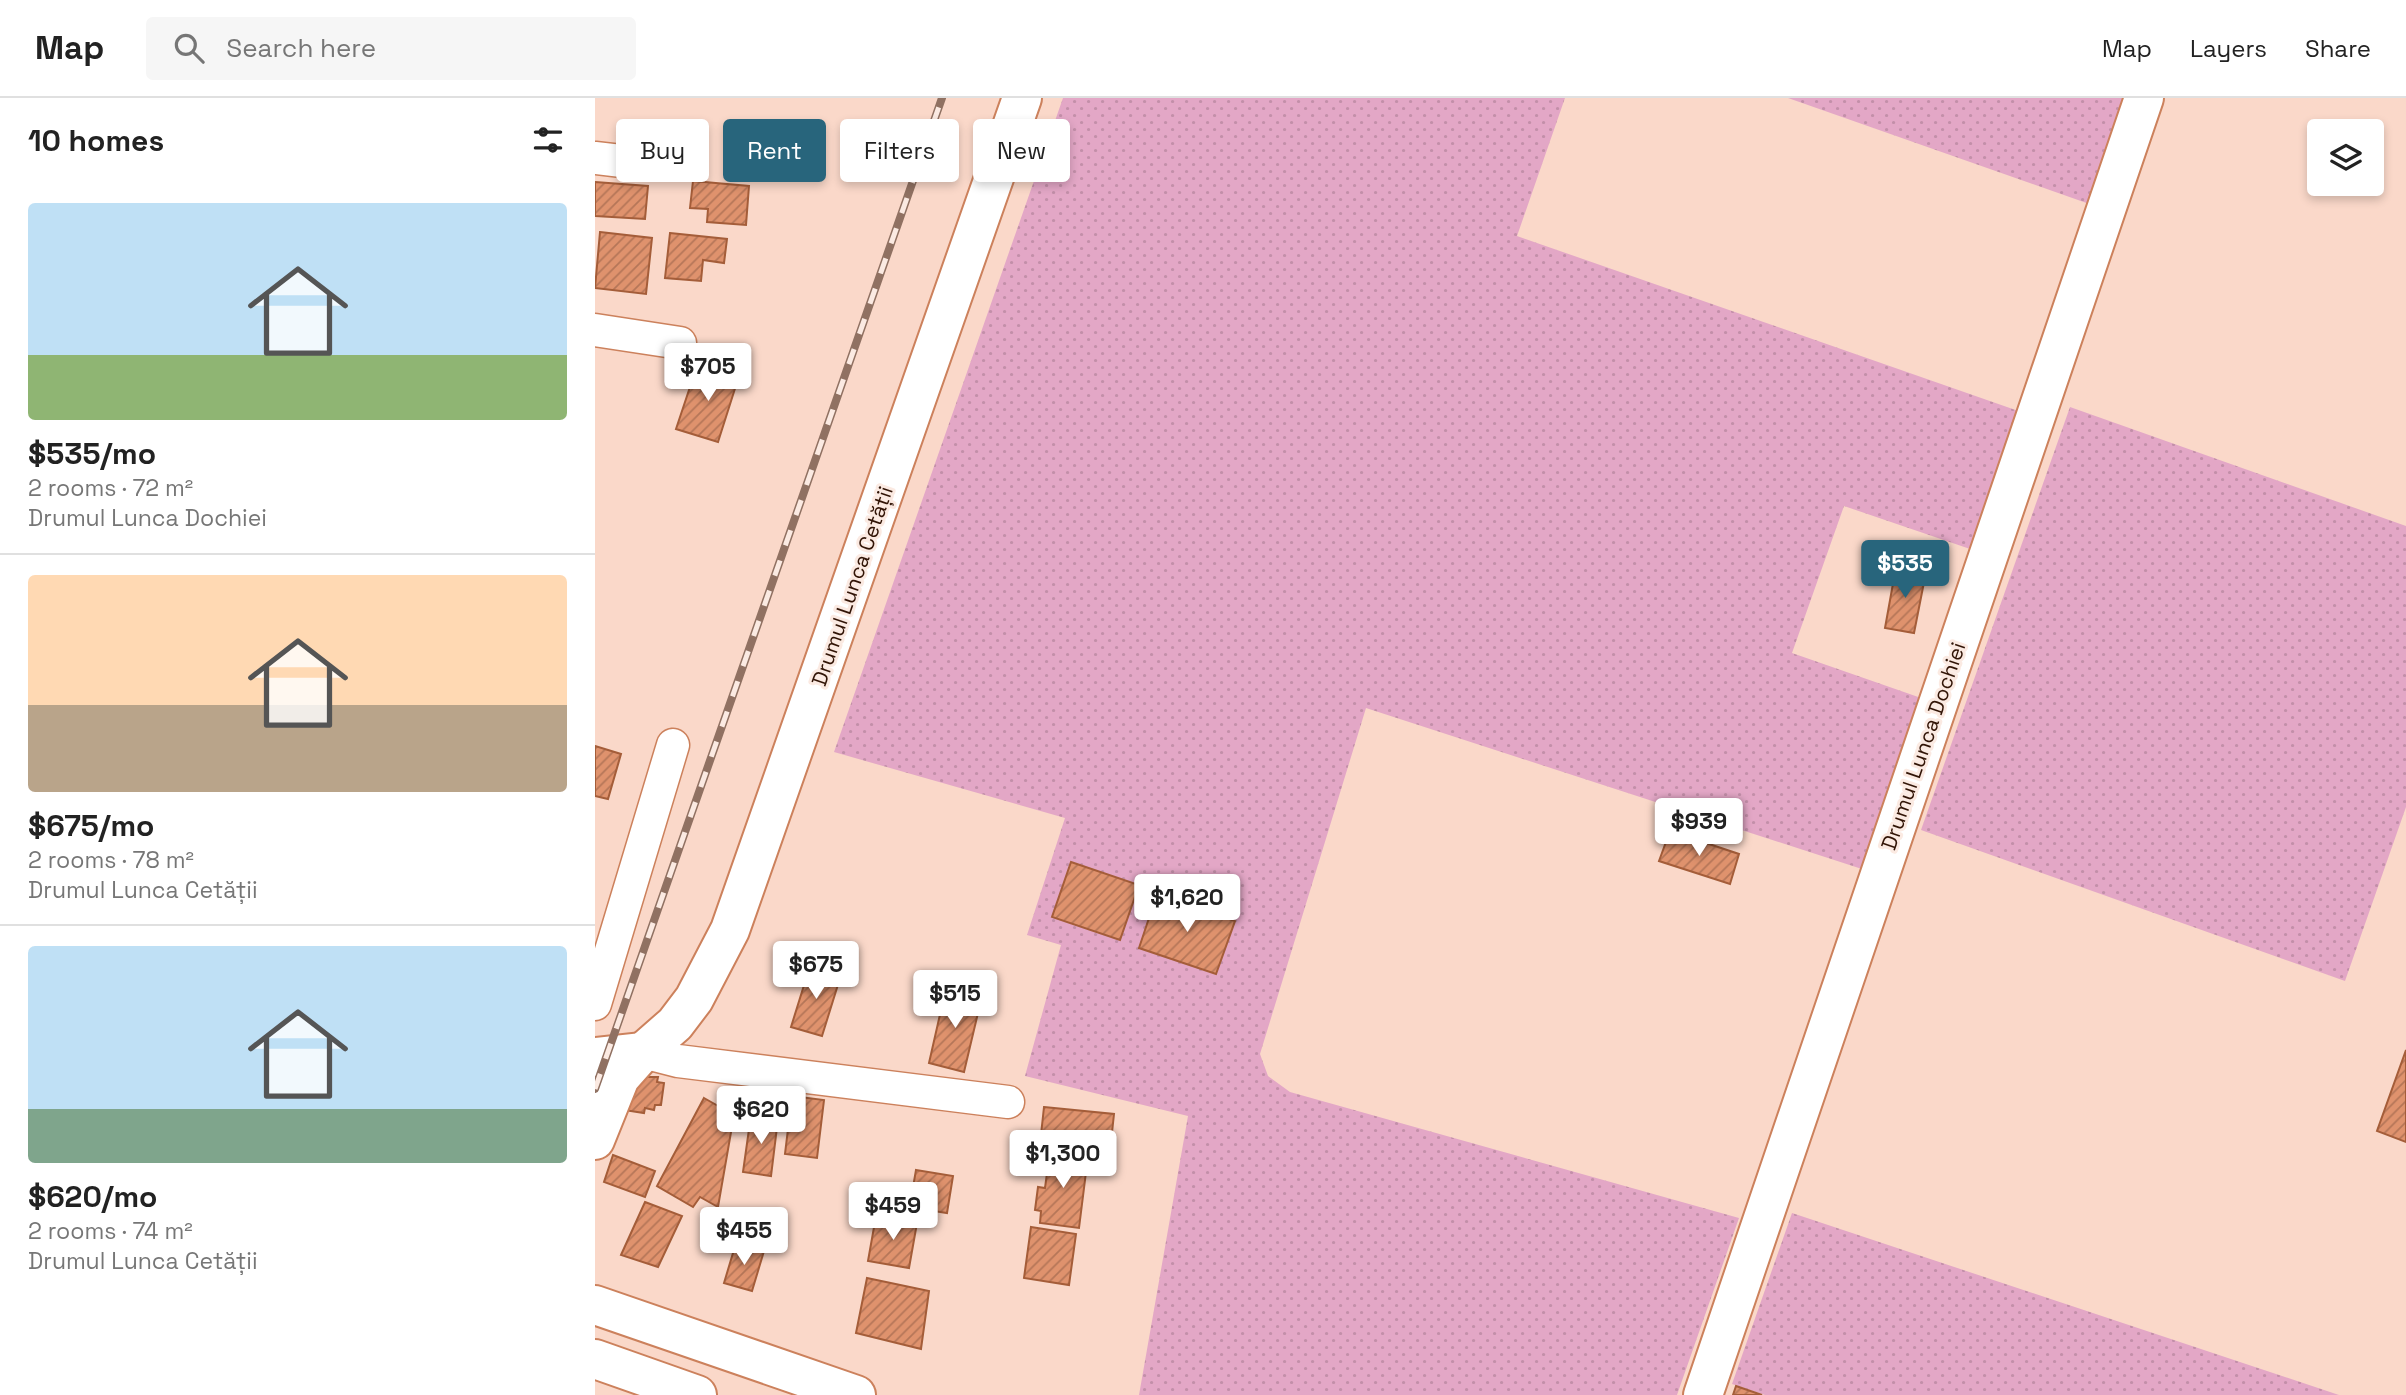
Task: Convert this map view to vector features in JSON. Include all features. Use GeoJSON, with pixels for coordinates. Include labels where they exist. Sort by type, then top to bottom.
{"type":"FeatureCollection","features":[{"type":"Feature","properties":{"kind":"street","name":"Drumul Lunca Cetății"},"geometry":{"type":"LineString","coordinates":[[595,1140],[620,1078],[643,1052],[675,1024],[694,999],[730,930],[1021,98]]}},
{"type":"Feature","properties":{"kind":"street","name":"Drumul Lunca Dochiei"},"geometry":{"type":"LineString","coordinates":[[1703,1395],[2144,98]]}},
{"type":"Feature","properties":{"kind":"street"},"geometry":{"type":"LineString","coordinates":[[595,158],[616,160]]}},
{"type":"Feature","properties":{"kind":"street"},"geometry":{"type":"LineString","coordinates":[[595,330],[680,343]]}},
{"type":"Feature","properties":{"kind":"street"},"geometry":{"type":"LineString","coordinates":[[595,1004],[673,745]]}},
{"type":"Feature","properties":{"kind":"street"},"geometry":{"type":"LineString","coordinates":[[595,1057],[643,1052],[678,1062],[1008,1102]]}},
{"type":"Feature","properties":{"kind":"street"},"geometry":{"type":"LineString","coordinates":[[595,1305],[856,1395]]}},
{"type":"Feature","properties":{"kind":"street"},"geometry":{"type":"LineString","coordinates":[[595,1360],[697,1395]]}},
{"type":"Feature","properties":{"kind":"shaded area"},"geometry":{"type":"Polygon","coordinates":[[[1063,98],[1565,98],[1517,236],[2027,414],[1976,551],[1844,506],[1792,653],[1924,699],[1865,870],[1366,708],[1260,1054],[1268,1076],[1290,1092],[1739,1218],[1677,1395],[1139,1395],[1188,1116],[1025,1076],[1061,945],[1027,935],[1065,818],[834,752],[1034,182],[1070,182],[1070,119],[1056,119],[1063,98]]]}},
{"type":"Feature","properties":{"kind":"shaded area"},"geometry":{"type":"Polygon","coordinates":[[[1788,98],[2131,98],[2095,206],[1788,98]]]}},
{"type":"Feature","properties":{"kind":"shaded area"},"geometry":{"type":"Polygon","coordinates":[[[2070,407],[2406,526],[2406,807],[2345,981],[1921,830],[2070,407]]]}},
{"type":"Feature","properties":{"kind":"shaded area"},"geometry":{"type":"Polygon","coordinates":[[[1792,1213],[2339,1395],[1765,1395],[1732,1384],[1792,1213]]]}},
{"type":"Feature","properties":{"kind":"building"},"geometry":{"type":"Polygon","coordinates":[[[595,182],[648,186],[645,219],[595,216],[595,182]]]}},
{"type":"Feature","properties":{"kind":"building"},"geometry":{"type":"Polygon","coordinates":[[[693,182],[749,186],[746,225],[707,222],[708,209],[690,208],[693,182]]]}},
{"type":"Feature","properties":{"kind":"building"},"geometry":{"type":"Polygon","coordinates":[[[600,232],[652,238],[646,294],[595,288],[600,232]]]}},
{"type":"Feature","properties":{"kind":"building"},"geometry":{"type":"Polygon","coordinates":[[[670,233],[727,239],[724,263],[703,260],[701,281],[665,278],[670,233]]]}},
{"type":"Feature","properties":{"kind":"building"},"geometry":{"type":"Polygon","coordinates":[[[698,363],[739,376],[718,442],[676,429],[698,363]]]}},
{"type":"Feature","properties":{"kind":"building"},"geometry":{"type":"Polygon","coordinates":[[[1896,567],[1926,572],[1914,633],[1885,628],[1896,567]]]}},
{"type":"Feature","properties":{"kind":"building"},"geometry":{"type":"Polygon","coordinates":[[[595,746],[621,754],[608,799],[595,796],[595,746]]]}},
{"type":"Feature","properties":{"kind":"building"},"geometry":{"type":"Polygon","coordinates":[[[1670,831],[1739,854],[1730,884],[1659,861],[1670,831]]]}},
{"type":"Feature","properties":{"kind":"building"},"geometry":{"type":"Polygon","coordinates":[[[1071,862],[1139,885],[1120,940],[1052,917],[1071,862]]]}},
{"type":"Feature","properties":{"kind":"building"},"geometry":{"type":"Polygon","coordinates":[[[1157,894],[1235,921],[1216,974],[1139,948],[1157,894]]]}},
{"type":"Feature","properties":{"kind":"building"},"geometry":{"type":"Polygon","coordinates":[[[810,966],[841,975],[822,1036],[791,1027],[810,966]]]}},
{"type":"Feature","properties":{"kind":"building"},"geometry":{"type":"Polygon","coordinates":[[[946,988],[982,996],[964,1072],[929,1063],[946,988]]]}},
{"type":"Feature","properties":{"kind":"building"},"geometry":{"type":"Polygon","coordinates":[[[2406,1050],[2406,1142],[2377,1131],[2406,1050]]]}},
{"type":"Feature","properties":{"kind":"building"},"geometry":{"type":"Polygon","coordinates":[[[631,1077],[658,1077],[657,1082],[664,1083],[661,1105],[655,1105],[654,1110],[645,1108],[644,1113],[624,1110],[631,1077]]]}},
{"type":"Feature","properties":{"kind":"building"},"geometry":{"type":"Polygon","coordinates":[[[792,1096],[824,1100],[817,1158],[785,1154],[792,1096]]]}},
{"type":"Feature","properties":{"kind":"building"},"geometry":{"type":"Polygon","coordinates":[[[704,1098],[734,1115],[718,1207],[700,1197],[693,1207],[657,1186],[704,1098]]]}},
{"type":"Feature","properties":{"kind":"building"},"geometry":{"type":"Polygon","coordinates":[[[1044,1107],[1114,1114],[1110,1151],[1040,1144],[1044,1107]]]}},
{"type":"Feature","properties":{"kind":"building"},"geometry":{"type":"Polygon","coordinates":[[[751,1115],[778,1119],[771,1176],[743,1172],[751,1115]]]}},
{"type":"Feature","properties":{"kind":"building"},"geometry":{"type":"Polygon","coordinates":[[[1050,1151],[1088,1156],[1079,1228],[1040,1223],[1041,1211],[1035,1210],[1038,1187],[1045,1188],[1050,1151]]]}},
{"type":"Feature","properties":{"kind":"building"},"geometry":{"type":"Polygon","coordinates":[[[613,1155],[655,1171],[645,1197],[604,1182],[613,1155]]]}},
{"type":"Feature","properties":{"kind":"building"},"geometry":{"type":"Polygon","coordinates":[[[916,1170],[953,1176],[947,1213],[921,1209],[923,1194],[912,1193],[916,1170]]]}},
{"type":"Feature","properties":{"kind":"building"},"geometry":{"type":"Polygon","coordinates":[[[645,1202],[682,1216],[658,1267],[621,1255],[645,1202]]]}},
{"type":"Feature","properties":{"kind":"building"},"geometry":{"type":"Polygon","coordinates":[[[876,1216],[917,1223],[909,1268],[868,1261],[876,1216]]]}},
{"type":"Feature","properties":{"kind":"building"},"geometry":{"type":"Polygon","coordinates":[[[1031,1227],[1076,1234],[1069,1285],[1024,1278],[1031,1227]]]}},
{"type":"Feature","properties":{"kind":"building"},"geometry":{"type":"Polygon","coordinates":[[[736,1243],[764,1251],[752,1291],[724,1283],[736,1243]]]}},
{"type":"Feature","properties":{"kind":"building"},"geometry":{"type":"Polygon","coordinates":[[[867,1278],[929,1291],[921,1349],[856,1333],[867,1278]]]}},
{"type":"Feature","properties":{"kind":"building"},"geometry":{"type":"Polygon","coordinates":[[[1736,1386],[1762,1395],[1733,1395],[1736,1386]]]}},
{"type":"Feature","properties":{"kind":"railway"},"geometry":{"type":"LineString","coordinates":[[595,1089],[942,98]]}}]}
